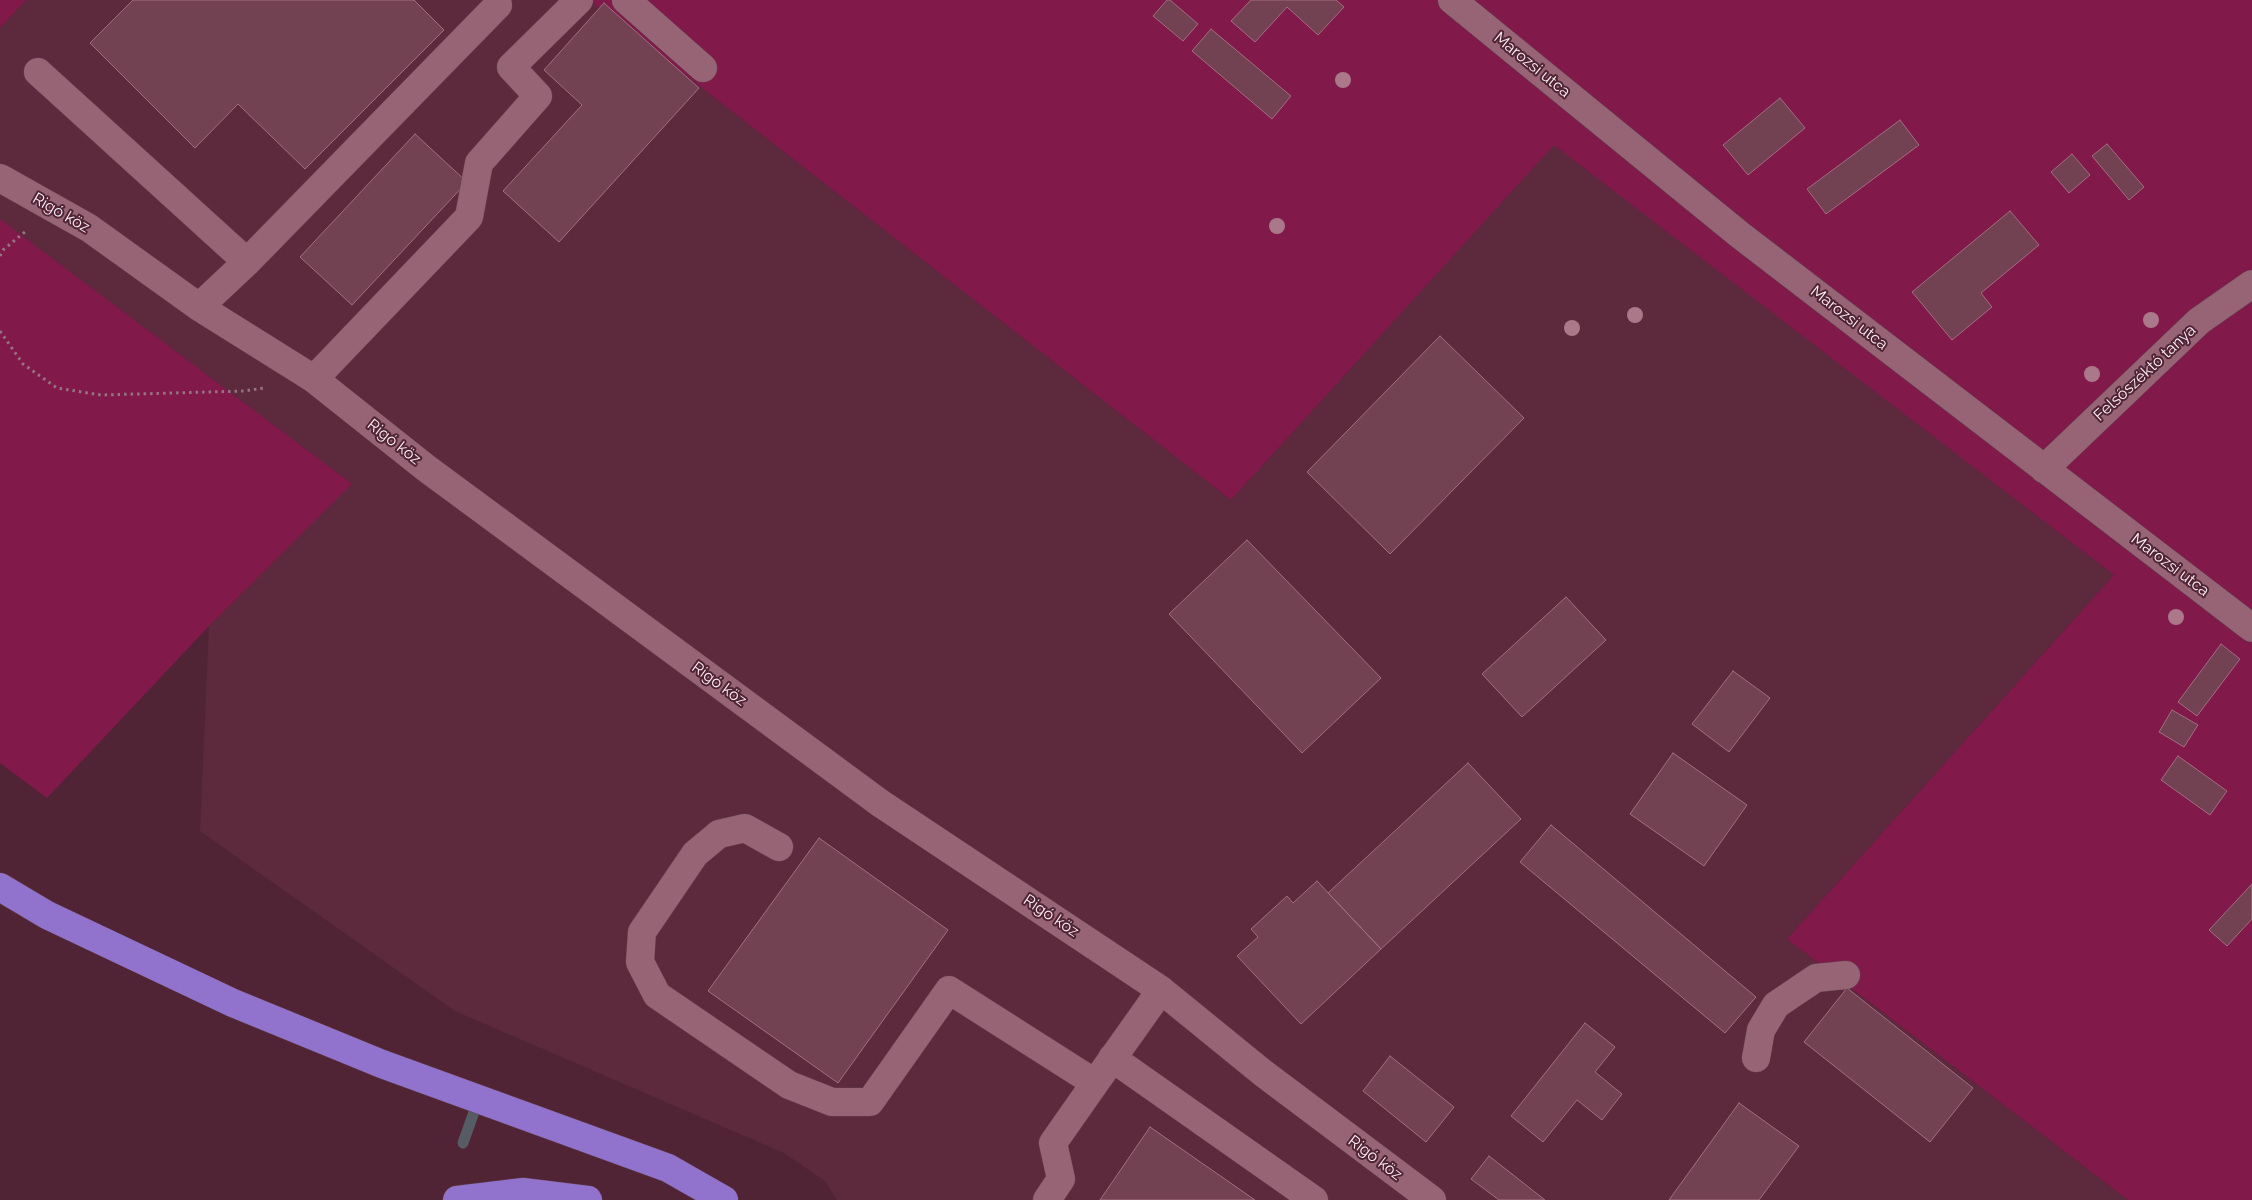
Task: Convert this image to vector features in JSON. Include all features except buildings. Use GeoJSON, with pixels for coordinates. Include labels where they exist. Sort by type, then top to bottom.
{"type":"FeatureCollection","features":[{"type":"Feature","properties":{"kind":"highway"},"geometry":{"type":"LineString","coordinates":[[0,887],[47,915],[233,1003],[382,1064],[668,1168],[724,1200]]}},
{"type":"Feature","properties":{"kind":"highway"},"geometry":{"type":"LineString","coordinates":[[457,1200],[523,1192],[588,1200]]}},
{"type":"Feature","properties":{"kind":"street"},"geometry":{"type":"LineString","coordinates":[[314,379],[469,217],[480,163],[538,96],[511,67],[579,0]]}},
{"type":"Feature","properties":{"kind":"street"},"geometry":{"type":"LineString","coordinates":[[626,0],[703,68]]}},
{"type":"Feature","properties":{"kind":"street","name":"Marozsi utca"},"geometry":{"type":"LineString","coordinates":[[1452,0],[1740,235],[2252,628]]}},
{"type":"Feature","properties":{"kind":"street"},"geometry":{"type":"LineString","coordinates":[[199,306],[246,262],[498,5]]}},
{"type":"Feature","properties":{"kind":"street"},"geometry":{"type":"LineString","coordinates":[[38,72],[246,262]]}},
{"type":"Feature","properties":{"kind":"street","name":"Rigó köz"},"geometry":{"type":"LineString","coordinates":[[0,178],[89,228],[199,306],[314,379],[426,468],[880,803],[1161,990],[1263,1073],[1432,1200]]}},
{"type":"Feature","properties":{"kind":"street","name":"Felsőszéktó tanya"},"geometry":{"type":"LineString","coordinates":[[2044,469],[2199,322],[2252,284]]}},
{"type":"Feature","properties":{"kind":"street"},"geometry":{"type":"LineString","coordinates":[[779,847],[745,828],[719,834],[695,854],[642,932],[640,962],[657,995],[789,1085],[832,1102],[870,1102],[949,990],[1095,1082]]}},
{"type":"Feature","properties":{"kind":"street"},"geometry":{"type":"LineString","coordinates":[[1756,1058],[1761,1030],[1776,1005],[1816,978],[1846,975]]}},
{"type":"Feature","properties":{"kind":"street"},"geometry":{"type":"LineString","coordinates":[[1047,1200],[1061,1179],[1053,1143],[1161,990]]}},
{"type":"Feature","properties":{"kind":"street"},"geometry":{"type":"LineString","coordinates":[[1112,1058],[1314,1200]]}},
{"type":"Feature","properties":{"kind":"path"},"geometry":{"type":"LineString","coordinates":[[0,331],[23,364],[57,388],[101,395],[244,391],[314,379]]}},
{"type":"Feature","properties":{"kind":"shaded area"},"geometry":{"type":"Polygon","coordinates":[[[0,0],[26,0],[0,28],[0,0]]]}},
{"type":"Feature","properties":{"kind":"shaded area"},"geometry":{"type":"Polygon","coordinates":[[[26,0],[589,0],[1231,500],[1554,144],[2114,575],[1787,939],[2128,1200],[837,1200],[825,1181],[784,1153],[455,1011],[200,831],[209,626],[351,484],[0,219],[0,28],[26,0]]]}},
{"type":"Feature","properties":{"kind":"shaded area"},"geometry":{"type":"Polygon","coordinates":[[[589,0],[2252,0],[2252,1200],[2128,1200],[1787,939],[2114,575],[1554,145],[1231,500],[589,0]]]}},
{"type":"Feature","properties":{"kind":"shaded area"},"geometry":{"type":"Polygon","coordinates":[[[0,219],[352,484],[209,626],[47,798],[0,763],[0,219]]]}},
{"type":"Feature","properties":{"kind":"waterway"},"geometry":{"type":"LineString","coordinates":[[463,1143],[474,1112]]}}]}
